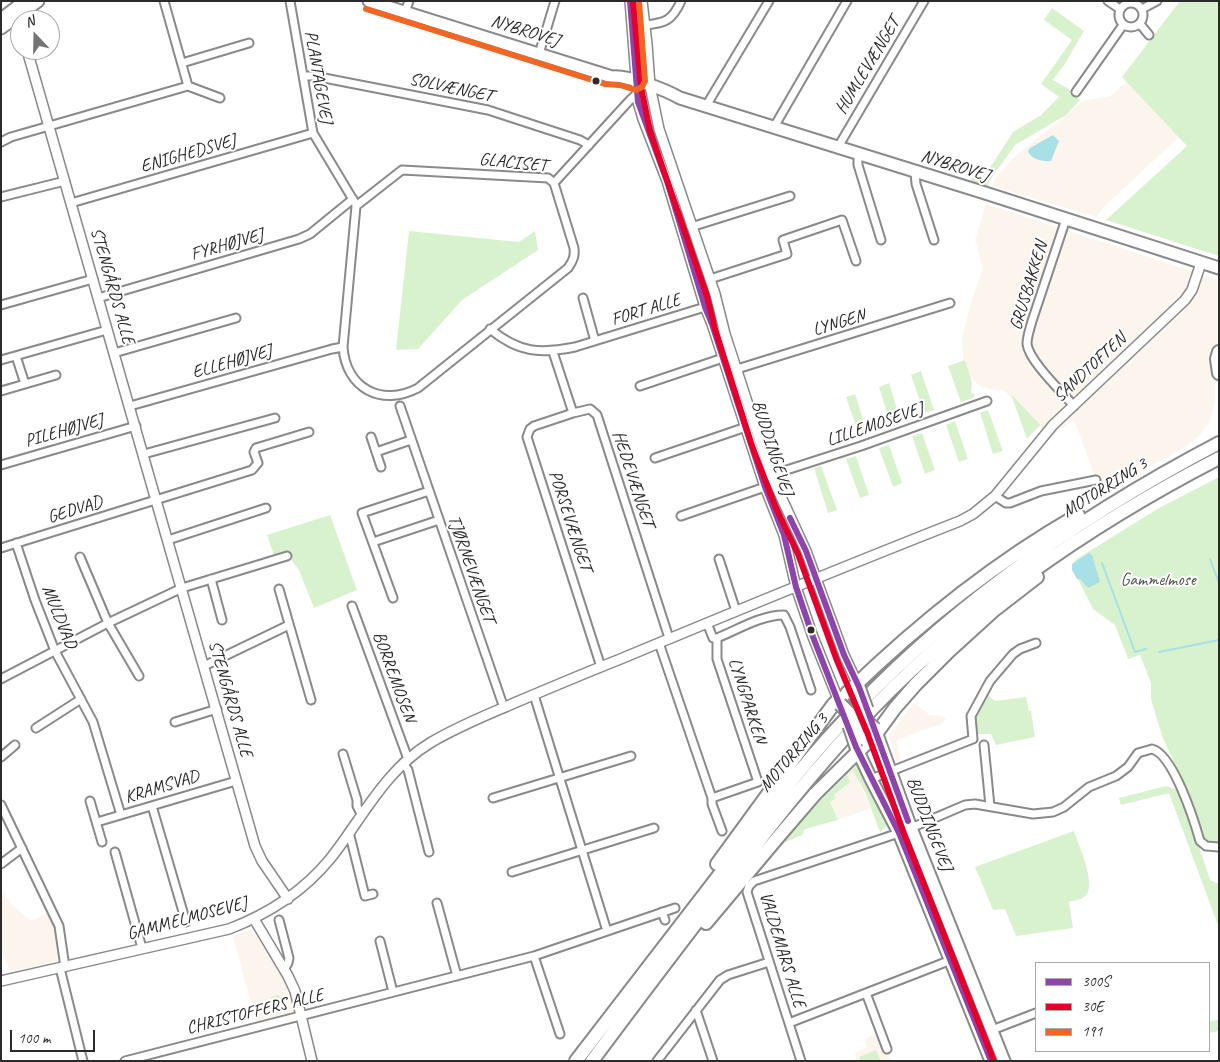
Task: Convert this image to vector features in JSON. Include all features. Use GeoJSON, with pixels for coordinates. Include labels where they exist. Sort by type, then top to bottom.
{"type":"FeatureCollection","features":[{"type":"Feature","properties":{"kind":"highway"},"geometry":{"type":"LineString","coordinates":[[1219,352],[1217,359],[1219,373]]}},
{"type":"Feature","properties":{"kind":"highway","name":"MOTORRING 3"},"geometry":{"type":"LineString","coordinates":[[576,1061],[783,792],[839,726],[897,667],[960,611],[1070,529],[1130,492],[1219,443]]}},
{"type":"Feature","properties":{"kind":"highway","name":"MOTORRING 3"},"geometry":{"type":"LineString","coordinates":[[592,1061],[786,806],[860,721],[904,678],[965,623],[1017,581],[1108,520],[1163,487],[1219,458]]}},
{"type":"Feature","properties":{"kind":"highway"},"geometry":{"type":"LineString","coordinates":[[657,975],[694,938],[815,794],[916,684],[949,651],[993,611],[1039,575],[1163,487]]}},
{"type":"Feature","properties":{"kind":"highway"},"geometry":{"type":"LineString","coordinates":[[634,986],[668,930],[833,705],[848,694],[910,634],[978,581],[1055,528],[1099,504],[1130,492]]}},
{"type":"Feature","properties":{"kind":"highway"},"geometry":{"type":"LineString","coordinates":[[848,694],[849,712],[859,736],[866,740]]}},
{"type":"Feature","properties":{"kind":"main road"},"geometry":{"type":"LineString","coordinates":[[26,10],[38,1]]}},
{"type":"Feature","properties":{"kind":"main road","name":"NYBROVEJ"},"geometry":{"type":"LineString","coordinates":[[369,1],[407,7],[539,54],[612,77],[636,88],[651,90],[669,100],[680,98],[709,101],[777,123],[858,154],[1219,268]]}},
{"type":"Feature","properties":{"kind":"main road","name":"BUDDINGEVEJ"},"geometry":{"type":"LineString","coordinates":[[848,694],[866,740],[871,779],[899,832],[991,1061]]}},
{"type":"Feature","properties":{"kind":"main road","name":"BUDDINGEVEJ"},"geometry":{"type":"LineString","coordinates":[[866,740],[890,771],[1004,1061]]}},
{"type":"Feature","properties":{"kind":"street"},"geometry":{"type":"LineString","coordinates":[[164,1],[188,86]]}},
{"type":"Feature","properties":{"kind":"street","name":"PLANTAGEVEJ"},"geometry":{"type":"LineString","coordinates":[[290,1],[313,133],[354,202]]}},
{"type":"Feature","properties":{"kind":"street"},"geometry":{"type":"LineString","coordinates":[[539,54],[555,1]]}},
{"type":"Feature","properties":{"kind":"street","name":"BUDDINGEVEJ"},"geometry":{"type":"LineString","coordinates":[[630,1],[636,88],[643,119],[667,181],[705,307],[728,357],[737,369],[765,488],[784,535],[796,587],[813,637],[848,694]]}},
{"type":"Feature","properties":{"kind":"street","name":"BUDDINGEVEJ"},"geometry":{"type":"LineString","coordinates":[[642,1],[651,90],[659,129],[710,279],[728,357],[750,426],[806,552],[814,579],[844,655],[848,694]]}},
{"type":"Feature","properties":{"kind":"street"},"geometry":{"type":"LineString","coordinates":[[645,25],[663,23],[671,17],[681,1]]}},
{"type":"Feature","properties":{"kind":"street"},"geometry":{"type":"LineString","coordinates":[[709,101],[769,1]]}},
{"type":"Feature","properties":{"kind":"street"},"geometry":{"type":"LineString","coordinates":[[777,123],[847,1]]}},
{"type":"Feature","properties":{"kind":"street","name":"HUMLEVÆNGET"},"geometry":{"type":"LineString","coordinates":[[838,147],[924,1]]}},
{"type":"Feature","properties":{"kind":"street"},"geometry":{"type":"LineString","coordinates":[[1108,1],[1120,9]]}},
{"type":"Feature","properties":{"kind":"street"},"geometry":{"type":"LineString","coordinates":[[1142,9],[1157,1]]}},
{"type":"Feature","properties":{"kind":"street"},"geometry":{"type":"LineString","coordinates":[[1129,2],[1142,9],[1143,17],[1140,24],[1132,27],[1123,25],[1119,17],[1120,9],[1129,2]]}},
{"type":"Feature","properties":{"kind":"street"},"geometry":{"type":"LineString","coordinates":[[1140,24],[1149,35]]}},
{"type":"Feature","properties":{"kind":"street"},"geometry":{"type":"LineString","coordinates":[[1076,92],[1123,25]]}},
{"type":"Feature","properties":{"kind":"street"},"geometry":{"type":"LineString","coordinates":[[182,63],[249,43]]}},
{"type":"Feature","properties":{"kind":"street","name":"STENGÅRDS ALLE"},"geometry":{"type":"LineString","coordinates":[[30,60],[255,846],[262,861],[288,899]]}},
{"type":"Feature","properties":{"kind":"street","name":"SOLVÆNGET"},"geometry":{"type":"LineString","coordinates":[[303,76],[314,76],[488,110],[580,140],[589,145]]}},
{"type":"Feature","properties":{"kind":"street"},"geometry":{"type":"LineString","coordinates":[[1,142],[11,137],[188,86],[220,98]]}},
{"type":"Feature","properties":{"kind":"street"},"geometry":{"type":"LineString","coordinates":[[554,183],[630,100],[636,88]]}},
{"type":"Feature","properties":{"kind":"street","name":"ENIGHEDSVEJ"},"geometry":{"type":"LineString","coordinates":[[71,203],[313,133]]}},
{"type":"Feature","properties":{"kind":"street"},"geometry":{"type":"LineString","coordinates":[[858,154],[858,165],[881,240]]}},
{"type":"Feature","properties":{"kind":"street","name":"GLACISET"},"geometry":{"type":"LineString","coordinates":[[402,170],[548,178],[554,183],[574,248],[575,255],[568,268],[418,388],[397,396],[376,394],[359,384],[347,367],[343,347],[354,202],[402,170]]}},
{"type":"Feature","properties":{"kind":"street"},"geometry":{"type":"LineString","coordinates":[[916,172],[916,184],[934,240]]}},
{"type":"Feature","properties":{"kind":"street"},"geometry":{"type":"LineString","coordinates":[[1,197],[65,181]]}},
{"type":"Feature","properties":{"kind":"street"},"geometry":{"type":"LineString","coordinates":[[691,227],[790,196]]}},
{"type":"Feature","properties":{"kind":"street","name":"FYRHØJVEJ"},"geometry":{"type":"LineString","coordinates":[[98,298],[299,240],[354,202]]}},
{"type":"Feature","properties":{"kind":"street","name":"GRUSBAKKEN"},"geometry":{"type":"LineString","coordinates":[[1066,219],[1027,336],[1032,358],[1074,406]]}},
{"type":"Feature","properties":{"kind":"street"},"geometry":{"type":"LineString","coordinates":[[710,279],[787,254],[782,240],[842,220],[856,261]]}},
{"type":"Feature","properties":{"kind":"street","name":"SANDTOFTEN"},"geometry":{"type":"LineString","coordinates":[[995,496],[1039,440],[1185,300],[1192,290],[1201,262]]}},
{"type":"Feature","properties":{"kind":"street"},"geometry":{"type":"LineString","coordinates":[[1,305],[92,279]]}},
{"type":"Feature","properties":{"kind":"street","name":"FORT ALLE"},"geometry":{"type":"LineString","coordinates":[[583,298],[595,341]]}},
{"type":"Feature","properties":{"kind":"street","name":"LYNGEN"},"geometry":{"type":"LineString","coordinates":[[737,369],[950,303]]}},
{"type":"Feature","properties":{"kind":"street","name":"FORT ALLE"},"geometry":{"type":"LineString","coordinates":[[490,329],[517,346],[535,351],[553,352],[705,307]]}},
{"type":"Feature","properties":{"kind":"street"},"geometry":{"type":"LineString","coordinates":[[114,353],[236,318]]}},
{"type":"Feature","properties":{"kind":"street"},"geometry":{"type":"LineString","coordinates":[[1,360],[107,330]]}},
{"type":"Feature","properties":{"kind":"street","name":"ELLEHØJVEJ"},"geometry":{"type":"LineString","coordinates":[[130,406],[332,348],[343,347]]}},
{"type":"Feature","properties":{"kind":"street"},"geometry":{"type":"LineString","coordinates":[[553,352],[573,413]]}},
{"type":"Feature","properties":{"kind":"street"},"geometry":{"type":"LineString","coordinates":[[16,356],[25,384]]}},
{"type":"Feature","properties":{"kind":"street"},"geometry":{"type":"LineString","coordinates":[[640,386],[728,357]]}},
{"type":"Feature","properties":{"kind":"street"},"geometry":{"type":"LineString","coordinates":[[1,391],[56,375]]}},
{"type":"Feature","properties":{"kind":"street","name":"LILLEMOSEVEJ"},"geometry":{"type":"LineString","coordinates":[[772,475],[988,401]]}},
{"type":"Feature","properties":{"kind":"street","name":"TJØRNEVÆNGET"},"geometry":{"type":"LineString","coordinates":[[400,406],[504,708]]}},
{"type":"Feature","properties":{"kind":"street","name":"HEDEVÆNGET"},"geometry":{"type":"LineString","coordinates":[[573,413],[590,409],[597,415],[669,638]]}},
{"type":"Feature","properties":{"kind":"street","name":"PORSEVÆNGET"},"geometry":{"type":"LineString","coordinates":[[573,413],[534,426],[530,429],[527,438],[601,667]]}},
{"type":"Feature","properties":{"kind":"street"},"geometry":{"type":"LineString","coordinates":[[144,454],[275,418]]}},
{"type":"Feature","properties":{"kind":"street","name":"PILEHØJVEJ"},"geometry":{"type":"LineString","coordinates":[[1,465],[136,426]]}},
{"type":"Feature","properties":{"kind":"street"},"geometry":{"type":"LineString","coordinates":[[656,458],[750,426]]}},
{"type":"Feature","properties":{"kind":"street"},"geometry":{"type":"LineString","coordinates":[[157,501],[252,470],[258,464],[254,452],[256,448],[309,432]]}},
{"type":"Feature","properties":{"kind":"street"},"geometry":{"type":"LineString","coordinates":[[371,437],[381,467]]}},
{"type":"Feature","properties":{"kind":"street"},"geometry":{"type":"LineString","coordinates":[[376,452],[411,440]]}},
{"type":"Feature","properties":{"kind":"street"},"geometry":{"type":"LineString","coordinates":[[995,496],[1006,503],[1010,503],[1042,491],[1096,480]]}},
{"type":"Feature","properties":{"kind":"street"},"geometry":{"type":"LineString","coordinates":[[681,516],[765,488]]}},
{"type":"Feature","properties":{"kind":"street"},"geometry":{"type":"LineString","coordinates":[[393,598],[362,513],[429,491]]}},
{"type":"Feature","properties":{"kind":"street","name":"GAMMELMOSEVEJ"},"geometry":{"type":"LineString","coordinates":[[1,981],[229,928],[254,919],[288,899],[308,882],[328,862],[380,788],[406,761],[442,736],[736,610],[960,521],[974,514],[995,496]]}},
{"type":"Feature","properties":{"kind":"street","name":"GEDVAD"},"geometry":{"type":"LineString","coordinates":[[1,548],[157,501]]}},
{"type":"Feature","properties":{"kind":"street"},"geometry":{"type":"LineString","coordinates":[[168,540],[266,508]]}},
{"type":"Feature","properties":{"kind":"street"},"geometry":{"type":"LineString","coordinates":[[373,542],[438,520]]}},
{"type":"Feature","properties":{"kind":"street","name":"MULDVAD"},"geometry":{"type":"LineString","coordinates":[[16,543],[55,651],[93,722],[121,815]]}},
{"type":"Feature","properties":{"kind":"street"},"geometry":{"type":"LineString","coordinates":[[1,679],[108,623],[182,588],[287,556]]}},
{"type":"Feature","properties":{"kind":"street"},"geometry":{"type":"LineString","coordinates":[[80,557],[108,623],[140,676]]}},
{"type":"Feature","properties":{"kind":"street"},"geometry":{"type":"LineString","coordinates":[[719,559],[736,610]]}},
{"type":"Feature","properties":{"kind":"street"},"geometry":{"type":"LineString","coordinates":[[211,579],[222,620]]}},
{"type":"Feature","properties":{"kind":"street"},"geometry":{"type":"LineString","coordinates":[[279,589],[311,700]]}},
{"type":"Feature","properties":{"kind":"street","name":"BORREMOSEN"},"geometry":{"type":"LineString","coordinates":[[352,606],[406,761],[429,852]]}},
{"type":"Feature","properties":{"kind":"street"},"geometry":{"type":"LineString","coordinates":[[707,623],[712,638],[716,638],[756,622],[778,615],[784,616],[790,628],[810,690]]}},
{"type":"Feature","properties":{"kind":"street"},"geometry":{"type":"LineString","coordinates":[[204,666],[289,625]]}},
{"type":"Feature","properties":{"kind":"street","name":"LYNGPARKEN"},"geometry":{"type":"LineString","coordinates":[[712,798],[758,782],[717,659],[716,638]]}},
{"type":"Feature","properties":{"kind":"street"},"geometry":{"type":"LineString","coordinates":[[658,643],[722,831]]}},
{"type":"Feature","properties":{"kind":"street"},"geometry":{"type":"LineString","coordinates":[[871,779],[973,740],[972,716],[990,682],[1013,654],[1036,643]]}},
{"type":"Feature","properties":{"kind":"street"},"geometry":{"type":"LineString","coordinates":[[534,695],[607,931]]}},
{"type":"Feature","properties":{"kind":"street"},"geometry":{"type":"LineString","coordinates":[[36,728],[80,699]]}},
{"type":"Feature","properties":{"kind":"street"},"geometry":{"type":"LineString","coordinates":[[175,722],[217,709]]}},
{"type":"Feature","properties":{"kind":"street"},"geometry":{"type":"LineString","coordinates":[[1,757],[15,745]]}},
{"type":"Feature","properties":{"kind":"street"},"geometry":{"type":"LineString","coordinates":[[984,745],[990,806]]}},
{"type":"Feature","properties":{"kind":"street"},"geometry":{"type":"LineString","coordinates":[[911,828],[965,805],[975,804],[1033,814],[1054,812],[1064,807],[1089,787],[1116,776],[1128,767],[1138,753],[1152,749],[1161,754],[1183,792],[1200,841],[1206,846],[1219,847]]}},
{"type":"Feature","properties":{"kind":"street"},"geometry":{"type":"LineString","coordinates":[[343,754],[357,806],[361,814]]}},
{"type":"Feature","properties":{"kind":"street"},"geometry":{"type":"LineString","coordinates":[[493,798],[631,756]]}},
{"type":"Feature","properties":{"kind":"street","name":"KRAMSVAD"},"geometry":{"type":"LineString","coordinates":[[96,822],[236,781]]}},
{"type":"Feature","properties":{"kind":"street"},"geometry":{"type":"LineString","coordinates":[[90,801],[102,842]]}},
{"type":"Feature","properties":{"kind":"street"},"geometry":{"type":"LineString","coordinates":[[1,805],[59,926],[63,967],[84,1061]]}},
{"type":"Feature","properties":{"kind":"street"},"geometry":{"type":"LineString","coordinates":[[152,806],[186,922]]}},
{"type":"Feature","properties":{"kind":"street"},"geometry":{"type":"LineString","coordinates":[[512,872],[654,828]]}},
{"type":"Feature","properties":{"kind":"street"},"geometry":{"type":"LineString","coordinates":[[349,832],[365,896],[373,894]]}},
{"type":"Feature","properties":{"kind":"street","name":"VALDEMARS ALLE"},"geometry":{"type":"LineString","coordinates":[[801,1061],[747,892],[751,883],[899,832]]}},
{"type":"Feature","properties":{"kind":"street"},"geometry":{"type":"LineString","coordinates":[[1,864],[22,848]]}},
{"type":"Feature","properties":{"kind":"street"},"geometry":{"type":"LineString","coordinates":[[114,852],[142,948]]}},
{"type":"Feature","properties":{"kind":"street"},"geometry":{"type":"LineString","coordinates":[[437,903],[457,976]]}},
{"type":"Feature","properties":{"kind":"street","name":"CHRISTOFFERS ALLE"},"geometry":{"type":"LineString","coordinates":[[125,1061],[534,956],[675,908]]}},
{"type":"Feature","properties":{"kind":"street"},"geometry":{"type":"LineString","coordinates":[[662,912],[665,920]]}},
{"type":"Feature","properties":{"kind":"street"},"geometry":{"type":"LineString","coordinates":[[254,919],[284,968],[295,992],[312,1061]]}},
{"type":"Feature","properties":{"kind":"street"},"geometry":{"type":"LineString","coordinates":[[279,920],[289,958],[284,968]]}},
{"type":"Feature","properties":{"kind":"street"},"geometry":{"type":"LineString","coordinates":[[380,941],[394,992]]}},
{"type":"Feature","properties":{"kind":"street"},"geometry":{"type":"LineString","coordinates":[[534,956],[560,1034]]}},
{"type":"Feature","properties":{"kind":"street"},"geometry":{"type":"LineString","coordinates":[[789,1023],[951,960]]}},
{"type":"Feature","properties":{"kind":"street"},"geometry":{"type":"LineString","coordinates":[[657,1061],[724,977],[770,962]]}},
{"type":"Feature","properties":{"kind":"street"},"geometry":{"type":"LineString","coordinates":[[866,993],[887,1049]]}},
{"type":"Feature","properties":{"kind":"street"},"geometry":{"type":"LineString","coordinates":[[696,1010],[713,1061]]}},
{"type":"Feature","properties":{"kind":"street"},"geometry":{"type":"LineString","coordinates":[[992,1030],[1035,1013]]}},
{"type":"Feature","properties":{"kind":"shaded area"},"geometry":{"type":"Polygon","coordinates":[[[1129,79],[1181,135],[1105,206],[1096,217],[992,186],[997,176],[1017,155],[1083,101],[1111,96],[1129,79]]]}},
{"type":"Feature","properties":{"kind":"shaded area"},"geometry":{"type":"Polygon","coordinates":[[[986,204],[1219,280],[1219,382],[1215,382],[1215,401],[1210,421],[1199,436],[1184,448],[1111,487],[1095,477],[1074,420],[1050,437],[1006,392],[981,387],[964,372],[962,339],[972,299],[983,269],[975,240],[986,204]]]}},
{"type":"Feature","properties":{"kind":"shaded area"},"geometry":{"type":"Polygon","coordinates":[[[914,703],[930,715],[942,716],[946,719],[940,725],[897,740],[900,760],[896,762],[889,735],[914,703]]]}},
{"type":"Feature","properties":{"kind":"shaded area"},"geometry":{"type":"Polygon","coordinates":[[[853,770],[871,808],[838,820],[830,802],[834,799],[847,775],[853,770]]]}},
{"type":"Feature","properties":{"kind":"shaded area"},"geometry":{"type":"Polygon","coordinates":[[[1,889],[13,906],[31,921],[48,913],[57,935],[60,957],[56,961],[10,972],[1,949],[1,889]]]}},
{"type":"Feature","properties":{"kind":"shaded area"},"geometry":{"type":"Polygon","coordinates":[[[251,930],[279,967],[290,995],[293,1014],[256,1023],[233,936],[251,930]]]}},
{"type":"Feature","properties":{"kind":"shaded area"},"geometry":{"type":"Polygon","coordinates":[[[880,1033],[891,1061],[857,1061],[855,1053],[867,1048],[865,1039],[880,1033]]]}},
{"type":"Feature","properties":{"kind":"green space"},"geometry":{"type":"Polygon","coordinates":[[[1180,1],[1219,1],[1219,256],[1106,220],[1187,146],[1122,77],[1180,1]]]}},
{"type":"Feature","properties":{"kind":"green space"},"geometry":{"type":"Polygon","coordinates":[[[1052,8],[1084,31],[1053,80],[1074,92],[1080,100],[1066,115],[1015,145],[988,183],[989,186],[970,181],[974,175],[984,177],[1013,132],[1041,115],[1059,97],[1041,84],[1072,40],[1044,20],[1052,8]]]}},
{"type":"Feature","properties":{"kind":"green space"},"geometry":{"type":"Polygon","coordinates":[[[409,231],[519,242],[535,231],[538,250],[462,300],[418,349],[396,350],[409,231]]]}},
{"type":"Feature","properties":{"kind":"green space"},"geometry":{"type":"Polygon","coordinates":[[[965,360],[972,383],[971,393],[975,397],[961,402],[948,366],[965,360]]]}},
{"type":"Feature","properties":{"kind":"green space"},"geometry":{"type":"Polygon","coordinates":[[[921,371],[934,410],[924,413],[911,375],[921,371]]]}},
{"type":"Feature","properties":{"kind":"green space"},"geometry":{"type":"Polygon","coordinates":[[[889,383],[901,422],[891,425],[879,387],[889,383]]]}},
{"type":"Feature","properties":{"kind":"green space"},"geometry":{"type":"Polygon","coordinates":[[[855,394],[867,431],[859,434],[846,397],[855,394]]]}},
{"type":"Feature","properties":{"kind":"green space"},"geometry":{"type":"Polygon","coordinates":[[[1011,394],[1040,425],[1027,439],[1011,394]]]}},
{"type":"Feature","properties":{"kind":"green space"},"geometry":{"type":"Polygon","coordinates":[[[988,410],[1003,451],[993,454],[980,413],[988,410]]]}},
{"type":"Feature","properties":{"kind":"green space"},"geometry":{"type":"Polygon","coordinates":[[[955,421],[968,459],[959,462],[946,425],[955,421]]]}},
{"type":"Feature","properties":{"kind":"green space"},"geometry":{"type":"Polygon","coordinates":[[[922,433],[935,470],[925,474],[912,436],[922,433]]]}},
{"type":"Feature","properties":{"kind":"green space"},"geometry":{"type":"Polygon","coordinates":[[[889,445],[902,483],[893,487],[879,448],[889,445]]]}},
{"type":"Feature","properties":{"kind":"green space"},"geometry":{"type":"Polygon","coordinates":[[[856,456],[869,495],[860,498],[846,459],[856,456]]]}},
{"type":"Feature","properties":{"kind":"green space"},"geometry":{"type":"Polygon","coordinates":[[[821,466],[837,510],[828,513],[814,468],[821,466]]]}},
{"type":"Feature","properties":{"kind":"green space","name":"Gammelmose"},"geometry":{"type":"Polygon","coordinates":[[[1219,477],[1219,843],[1217,843],[1210,842],[1204,837],[1186,788],[1162,736],[1151,699],[1151,683],[1140,655],[1128,659],[1115,625],[1093,609],[1073,569],[1075,560],[1159,508],[1219,477]]]}},
{"type":"Feature","properties":{"kind":"green space"},"geometry":{"type":"Polygon","coordinates":[[[330,515],[357,590],[314,608],[299,570],[289,557],[276,561],[267,535],[330,515]]]}},
{"type":"Feature","properties":{"kind":"green space"},"geometry":{"type":"Polygon","coordinates":[[[988,695],[995,701],[1026,697],[1029,711],[1031,711],[1035,737],[996,745],[991,734],[974,734],[976,713],[988,695]]]}},
{"type":"Feature","properties":{"kind":"green space"},"geometry":{"type":"Polygon","coordinates":[[[857,765],[861,765],[887,825],[880,832],[865,792],[853,771],[847,775],[850,782],[834,795],[835,799],[830,802],[838,820],[805,829],[802,835],[781,844],[780,840],[787,832],[857,765]]]}},
{"type":"Feature","properties":{"kind":"green space"},"geometry":{"type":"Polygon","coordinates":[[[1166,786],[1178,790],[1187,810],[1210,880],[1219,884],[1219,928],[1169,793],[1121,805],[1119,798],[1166,786]]]}},
{"type":"Feature","properties":{"kind":"green space"},"geometry":{"type":"Polygon","coordinates":[[[1074,831],[1088,872],[1089,888],[1087,894],[1081,899],[1069,902],[1073,928],[1016,936],[1005,909],[993,910],[975,867],[1074,831]]]}},
{"type":"Feature","properties":{"kind":"green space"},"geometry":{"type":"Polygon","coordinates":[[[279,995],[283,1012],[275,1014],[271,997],[279,995]]]}},
{"type":"Feature","properties":{"kind":"green space"},"geometry":{"type":"Polygon","coordinates":[[[1219,1020],[1219,1031],[1210,1033],[1210,1021],[1219,1020]]]}},
{"type":"Feature","properties":{"kind":"green space"},"geometry":{"type":"Polygon","coordinates":[[[876,1050],[881,1061],[861,1061],[859,1057],[876,1050]]]}},
{"type":"Feature","properties":{"kind":"water"},"geometry":{"type":"Polygon","coordinates":[[[1053,135],[1059,141],[1051,161],[1037,159],[1029,154],[1030,148],[1053,135]]]}},
{"type":"Feature","properties":{"kind":"water"},"geometry":{"type":"Polygon","coordinates":[[[1089,553],[1092,555],[1100,582],[1088,588],[1080,579],[1077,579],[1072,570],[1072,564],[1089,553]]]}},
{"type":"Feature","properties":{"kind":"waterway"},"geometry":{"type":"LineString","coordinates":[[1210,559],[1219,583]]}},
{"type":"Feature","properties":{"kind":"waterway"},"geometry":{"type":"LineString","coordinates":[[1102,563],[1135,652],[1146,649]]}},
{"type":"Feature","properties":{"kind":"waterway"},"geometry":{"type":"LineString","coordinates":[[1159,652],[1219,640]]}},
{"type":"Feature","properties":{"kind":"transit line","name":"300S"},"geometry":{"type":"LineString","coordinates":[[630,1],[638,102],[667,181],[705,307],[765,487],[784,535],[796,587],[813,637],[856,747],[899,833],[991,1061]]}},
{"type":"Feature","properties":{"kind":"transit line","name":"191"},"geometry":{"type":"LineString","coordinates":[[366,9],[605,84],[620,85],[636,90],[642,87],[645,81],[639,1]]}},
{"type":"Feature","properties":{"kind":"transit line","name":"30E"},"geometry":{"type":"LineString","coordinates":[[633,2],[641,87],[650,131],[707,296],[715,329],[752,446],[776,508],[798,554],[836,658],[867,732],[903,831],[994,1061]]}},
{"type":"Feature","properties":{"kind":"transit line","name":"300S"},"geometry":{"type":"LineString","coordinates":[[790,518],[806,551],[844,655],[859,687],[908,821]]}}]}
